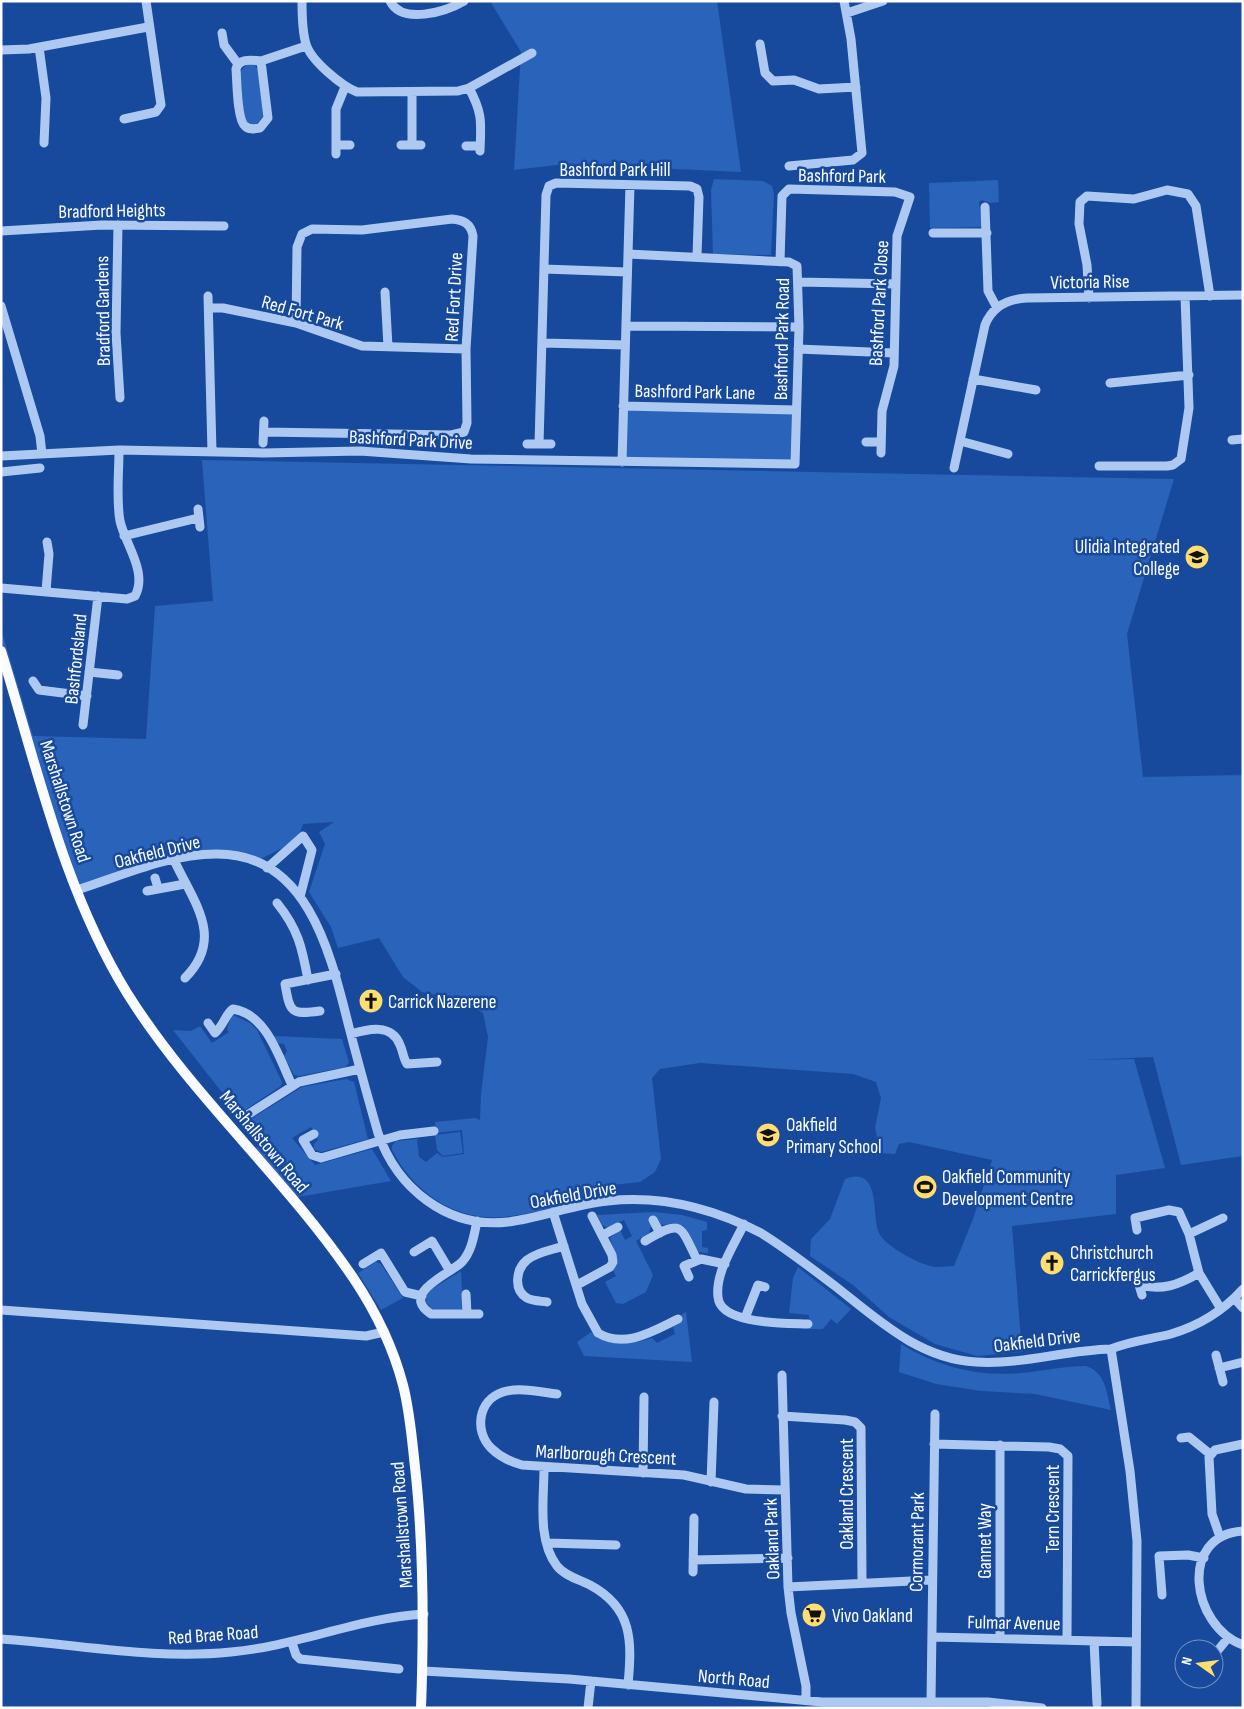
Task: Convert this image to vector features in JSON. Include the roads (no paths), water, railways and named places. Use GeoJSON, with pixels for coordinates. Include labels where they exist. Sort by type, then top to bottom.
{"type":"FeatureCollection","features":[{"type":"Feature","properties":{"kind":"main road","name":"Marshallstown Road"},"geometry":{"type":"LineString","coordinates":[[1,651],[29,745],[77,890],[88,918],[126,991],[154,1034],[194,1085],[328,1243],[354,1280],[384,1332],[403,1387],[410,1420],[422,1542],[424,1614],[421,1708]]}},
{"type":"Feature","properties":{"kind":"street"},"geometry":{"type":"LineString","coordinates":[[124,119],[155,113],[160,108],[146,1]]}},
{"type":"Feature","properties":{"kind":"street"},"geometry":{"type":"LineString","coordinates":[[302,1],[306,46],[313,57],[345,87],[357,92],[458,91],[469,88],[532,53]]}},
{"type":"Feature","properties":{"kind":"street"},"geometry":{"type":"LineString","coordinates":[[390,1],[394,8],[407,15],[449,10],[464,1]]}},
{"type":"Feature","properties":{"kind":"street"},"geometry":{"type":"LineString","coordinates":[[789,166],[853,160],[860,157],[862,150],[856,87],[844,1]]}},
{"type":"Feature","properties":{"kind":"street"},"geometry":{"type":"LineString","coordinates":[[847,13],[883,1]]}},
{"type":"Feature","properties":{"kind":"street"},"geometry":{"type":"LineString","coordinates":[[1,50],[39,47],[148,27]]}},
{"type":"Feature","properties":{"kind":"street"},"geometry":{"type":"LineString","coordinates":[[222,33],[224,45],[238,64]]}},
{"type":"Feature","properties":{"kind":"street"},"geometry":{"type":"LineString","coordinates":[[760,44],[765,73],[773,81],[794,80],[820,89],[856,87]]}},
{"type":"Feature","properties":{"kind":"street"},"geometry":{"type":"LineString","coordinates":[[261,62],[268,118],[260,128],[253,130],[245,126],[240,118],[236,69],[238,64],[242,61],[261,62],[306,46]]}},
{"type":"Feature","properties":{"kind":"street"},"geometry":{"type":"LineString","coordinates":[[39,47],[46,98],[44,143]]}},
{"type":"Feature","properties":{"kind":"street"},"geometry":{"type":"LineString","coordinates":[[345,87],[336,109],[336,150],[350,145]]}},
{"type":"Feature","properties":{"kind":"street"},"geometry":{"type":"LineString","coordinates":[[466,146],[480,149],[481,118],[479,108],[469,88]]}},
{"type":"Feature","properties":{"kind":"street"},"geometry":{"type":"LineString","coordinates":[[401,145],[417,145],[412,92]]}},
{"type":"Feature","properties":{"kind":"street","name":"Bashford Park Hill"},"geometry":{"type":"LineString","coordinates":[[539,444],[544,343],[546,195],[549,186],[556,183],[690,186],[696,189],[699,197],[697,256]]}},
{"type":"Feature","properties":{"kind":"street"},"geometry":{"type":"LineString","coordinates":[[622,462],[630,185]]}},
{"type":"Feature","properties":{"kind":"street","name":"Bashford Park"},"geometry":{"type":"LineString","coordinates":[[780,262],[782,196],[789,189],[894,192],[910,197]]}},
{"type":"Feature","properties":{"kind":"street"},"geometry":{"type":"LineString","coordinates":[[1089,298],[1087,265],[1079,218],[1079,205],[1082,199],[1095,195],[1134,199],[1167,190],[1183,192],[1195,202],[1210,296]]}},
{"type":"Feature","properties":{"kind":"street","name":"Bashford Park Close"},"geometry":{"type":"LineString","coordinates":[[882,453],[882,411],[894,366],[897,236],[910,197]]}},
{"type":"Feature","properties":{"kind":"street"},"geometry":{"type":"LineString","coordinates":[[954,468],[984,325],[998,308],[988,291],[985,207]]}},
{"type":"Feature","properties":{"kind":"street","name":"Red Fort Drive"},"geometry":{"type":"LineString","coordinates":[[264,432],[462,434],[467,426],[466,349],[473,236],[469,225],[459,219],[362,230],[312,228],[304,231],[297,246],[296,323]]}},
{"type":"Feature","properties":{"kind":"street","name":"Bradford Heights"},"geometry":{"type":"LineString","coordinates":[[1,231],[20,228],[118,225],[224,226]]}},
{"type":"Feature","properties":{"kind":"street","name":"Bradford Gardens"},"geometry":{"type":"LineString","coordinates":[[118,225],[116,333],[120,398]]}},
{"type":"Feature","properties":{"kind":"street"},"geometry":{"type":"LineString","coordinates":[[933,233],[987,233]]}},
{"type":"Feature","properties":{"kind":"street","name":"Bashford Park Road"},"geometry":{"type":"LineString","coordinates":[[628,254],[697,256],[780,262],[798,266],[799,327],[795,464]]}},
{"type":"Feature","properties":{"kind":"street"},"geometry":{"type":"LineString","coordinates":[[544,270],[627,272]]}},
{"type":"Feature","properties":{"kind":"street"},"geometry":{"type":"LineString","coordinates":[[799,282],[896,284]]}},
{"type":"Feature","properties":{"kind":"street"},"geometry":{"type":"LineString","coordinates":[[386,292],[388,347]]}},
{"type":"Feature","properties":{"kind":"street","name":"Victoria Rise"},"geometry":{"type":"LineString","coordinates":[[998,308],[1012,300],[1022,298],[1243,295]]}},
{"type":"Feature","properties":{"kind":"street"},"geometry":{"type":"LineString","coordinates":[[208,296],[212,452]]}},
{"type":"Feature","properties":{"kind":"street"},"geometry":{"type":"LineString","coordinates":[[1099,466],[1167,466],[1178,462],[1182,454],[1187,427],[1189,375],[1185,296]]}},
{"type":"Feature","properties":{"kind":"street"},"geometry":{"type":"LineString","coordinates":[[1,306],[40,436],[42,454]]}},
{"type":"Feature","properties":{"kind":"street","name":"Red Fort Park"},"geometry":{"type":"LineString","coordinates":[[208,308],[226,309],[296,323],[360,346],[466,349]]}},
{"type":"Feature","properties":{"kind":"street"},"geometry":{"type":"LineString","coordinates":[[626,326],[799,327]]}},
{"type":"Feature","properties":{"kind":"street"},"geometry":{"type":"LineString","coordinates":[[544,343],[625,345]]}},
{"type":"Feature","properties":{"kind":"street"},"geometry":{"type":"LineString","coordinates":[[798,349],[894,353]]}},
{"type":"Feature","properties":{"kind":"street"},"geometry":{"type":"LineString","coordinates":[[1110,383],[1189,375]]}},
{"type":"Feature","properties":{"kind":"street"},"geometry":{"type":"LineString","coordinates":[[973,379],[1036,390]]}},
{"type":"Feature","properties":{"kind":"street","name":"Bashford Park Lane"},"geometry":{"type":"LineString","coordinates":[[623,406],[796,410]]}},
{"type":"Feature","properties":{"kind":"street"},"geometry":{"type":"LineString","coordinates":[[264,420],[264,443]]}},
{"type":"Feature","properties":{"kind":"street"},"geometry":{"type":"LineString","coordinates":[[960,440],[1008,454]]}},
{"type":"Feature","properties":{"kind":"street"},"geometry":{"type":"LineString","coordinates":[[1232,440],[1243,440]]}},
{"type":"Feature","properties":{"kind":"street"},"geometry":{"type":"LineString","coordinates":[[866,442],[881,442]]}},
{"type":"Feature","properties":{"kind":"street"},"geometry":{"type":"LineString","coordinates":[[527,444],[551,444]]}},
{"type":"Feature","properties":{"kind":"street"},"geometry":{"type":"LineString","coordinates":[[1,456],[119,450]]}},
{"type":"Feature","properties":{"kind":"street","name":"Bashford Park Drive"},"geometry":{"type":"LineString","coordinates":[[119,450],[212,452],[360,450],[471,459],[795,464]]}},
{"type":"Feature","properties":{"kind":"street","name":"Bashfordsland"},"geometry":{"type":"LineString","coordinates":[[1,588],[129,598],[137,593],[136,564],[124,536],[120,516],[119,450]]}},
{"type":"Feature","properties":{"kind":"street"},"geometry":{"type":"LineString","coordinates":[[1,472],[40,468]]}},
{"type":"Feature","properties":{"kind":"street"},"geometry":{"type":"LineString","coordinates":[[124,536],[198,518]]}},
{"type":"Feature","properties":{"kind":"street"},"geometry":{"type":"LineString","coordinates":[[46,591],[49,556],[47,542]]}},
{"type":"Feature","properties":{"kind":"street","name":"Bashfordsland"},"geometry":{"type":"LineString","coordinates":[[83,725],[98,596]]}},
{"type":"Feature","properties":{"kind":"street"},"geometry":{"type":"LineString","coordinates":[[89,672],[118,675]]}},
{"type":"Feature","properties":{"kind":"street"},"geometry":{"type":"LineString","coordinates":[[33,681],[39,690],[87,696]]}},
{"type":"Feature","properties":{"kind":"street"},"geometry":{"type":"LineString","coordinates":[[267,868],[303,836],[312,850],[300,897]]}},
{"type":"Feature","properties":{"kind":"street","name":"Oakfield Drive"},"geometry":{"type":"LineString","coordinates":[[77,890],[174,860],[198,855],[230,855],[267,868],[281,877],[300,897],[316,922],[336,974],[380,1141],[398,1173],[422,1197],[449,1213],[478,1221],[506,1222],[608,1201],[643,1200],[692,1206],[744,1224],[787,1250],[901,1336],[932,1353],[953,1360],[1003,1363],[1026,1362],[1094,1350],[1111,1350],[1122,1344],[1189,1328],[1221,1309],[1243,1289]]}},
{"type":"Feature","properties":{"kind":"street"},"geometry":{"type":"LineString","coordinates":[[174,860],[203,925],[206,941],[200,961],[185,978]]}},
{"type":"Feature","properties":{"kind":"street"},"geometry":{"type":"LineString","coordinates":[[155,878],[158,888]]}},
{"type":"Feature","properties":{"kind":"street"},"geometry":{"type":"LineString","coordinates":[[147,891],[185,884]]}},
{"type":"Feature","properties":{"kind":"street"},"geometry":{"type":"LineString","coordinates":[[277,902],[299,937],[308,980]]}},
{"type":"Feature","properties":{"kind":"street"},"geometry":{"type":"LineString","coordinates":[[320,1011],[296,1012],[289,1006],[285,984],[336,974]]}},
{"type":"Feature","properties":{"kind":"street"},"geometry":{"type":"LineString","coordinates":[[208,1023],[215,1033],[224,1026],[229,1011],[232,1009],[255,1019],[267,1035],[292,1085]]}},
{"type":"Feature","properties":{"kind":"street"},"geometry":{"type":"LineString","coordinates":[[351,1034],[370,1029],[383,1030],[396,1037],[407,1064],[437,1062]]}},
{"type":"Feature","properties":{"kind":"street"},"geometry":{"type":"LineString","coordinates":[[251,1129],[244,1118],[292,1085],[360,1069]]}},
{"type":"Feature","properties":{"kind":"street"},"geometry":{"type":"LineString","coordinates":[[314,1134],[303,1140],[312,1155],[319,1158],[400,1135],[434,1131]]}},
{"type":"Feature","properties":{"kind":"street"},"geometry":{"type":"LineString","coordinates":[[1137,1230],[1135,1218],[1174,1210],[1182,1215],[1189,1234],[1198,1274],[1221,1309]]}},
{"type":"Feature","properties":{"kind":"street"},"geometry":{"type":"LineString","coordinates":[[553,1212],[590,1322],[596,1331],[603,1336],[620,1340],[635,1338],[678,1319]]}},
{"type":"Feature","properties":{"kind":"street"},"geometry":{"type":"LineString","coordinates":[[577,1285],[613,1263],[612,1255],[592,1216]]}},
{"type":"Feature","properties":{"kind":"street"},"geometry":{"type":"LineString","coordinates":[[1189,1234],[1223,1218]]}},
{"type":"Feature","properties":{"kind":"street"},"geometry":{"type":"LineString","coordinates":[[653,1220],[660,1233]]}},
{"type":"Feature","properties":{"kind":"street"},"geometry":{"type":"LineString","coordinates":[[478,1221],[466,1256],[427,1286],[422,1296],[424,1308],[432,1314],[479,1314]]}},
{"type":"Feature","properties":{"kind":"street"},"geometry":{"type":"LineString","coordinates":[[744,1224],[725,1264],[718,1288],[719,1302],[726,1311],[745,1318],[768,1322],[808,1324]]}},
{"type":"Feature","properties":{"kind":"street"},"geometry":{"type":"LineString","coordinates":[[603,1235],[618,1227]]}},
{"type":"Feature","properties":{"kind":"street"},"geometry":{"type":"LineString","coordinates":[[645,1241],[671,1227],[680,1228],[697,1260]]}},
{"type":"Feature","properties":{"kind":"street"},"geometry":{"type":"LineString","coordinates":[[414,1252],[432,1241],[450,1270]]}},
{"type":"Feature","properties":{"kind":"street"},"geometry":{"type":"LineString","coordinates":[[547,1302],[524,1295],[518,1280],[518,1272],[523,1264],[536,1255],[564,1246]]}},
{"type":"Feature","properties":{"kind":"street"},"geometry":{"type":"LineString","coordinates":[[363,1264],[381,1253],[404,1291],[422,1296]]}},
{"type":"Feature","properties":{"kind":"street"},"geometry":{"type":"LineString","coordinates":[[689,1277],[684,1266],[697,1260],[725,1264]]}},
{"type":"Feature","properties":{"kind":"street"},"geometry":{"type":"LineString","coordinates":[[1139,1285],[1151,1288],[1166,1288],[1198,1274]]}},
{"type":"Feature","properties":{"kind":"street"},"geometry":{"type":"LineString","coordinates":[[1137,1275],[1142,1295]]}},
{"type":"Feature","properties":{"kind":"street"},"geometry":{"type":"LineString","coordinates":[[745,1318],[758,1285]]}},
{"type":"Feature","properties":{"kind":"street"},"geometry":{"type":"LineString","coordinates":[[466,1294],[467,1314]]}},
{"type":"Feature","properties":{"kind":"street"},"geometry":{"type":"LineString","coordinates":[[1234,1298],[1243,1308]]}},
{"type":"Feature","properties":{"kind":"street"},"geometry":{"type":"LineString","coordinates":[[1,1310],[366,1336],[384,1332]]}},
{"type":"Feature","properties":{"kind":"street"},"geometry":{"type":"LineString","coordinates":[[1111,1350],[1133,1496],[1137,1541],[1136,1708]]}},
{"type":"Feature","properties":{"kind":"street"},"geometry":{"type":"LineString","coordinates":[[1216,1355],[1223,1382]]}},
{"type":"Feature","properties":{"kind":"street"},"geometry":{"type":"LineString","coordinates":[[1219,1368],[1243,1362]]}},
{"type":"Feature","properties":{"kind":"street","name":"Oakland Park"},"geometry":{"type":"LineString","coordinates":[[782,1376],[788,1587],[791,1613],[805,1682],[806,1700]]}},
{"type":"Feature","properties":{"kind":"street","name":"Marlborough Crescent"},"geometry":{"type":"LineString","coordinates":[[557,1394],[515,1390],[502,1392],[489,1400],[481,1414],[483,1436],[497,1454],[522,1465],[544,1468],[684,1475],[746,1488],[785,1490]]}},
{"type":"Feature","properties":{"kind":"street"},"geometry":{"type":"LineString","coordinates":[[643,1473],[644,1397]]}},
{"type":"Feature","properties":{"kind":"street"},"geometry":{"type":"LineString","coordinates":[[711,1482],[714,1402]]}},
{"type":"Feature","properties":{"kind":"street","name":"Cormorant Park"},"geometry":{"type":"LineString","coordinates":[[931,1701],[935,1414]]}},
{"type":"Feature","properties":{"kind":"street","name":"Oakland Crescent"},"geometry":{"type":"LineString","coordinates":[[782,1416],[845,1420],[855,1422],[861,1428],[862,1582]]}},
{"type":"Feature","properties":{"kind":"street"},"geometry":{"type":"LineString","coordinates":[[1181,1438],[1188,1437],[1210,1454]]}},
{"type":"Feature","properties":{"kind":"street","name":"Tern Crescent"},"geometry":{"type":"LineString","coordinates":[[934,1444],[1057,1448],[1064,1451],[1069,1458],[1067,1639]]}},
{"type":"Feature","properties":{"kind":"street"},"geometry":{"type":"LineString","coordinates":[[1210,1454],[1243,1444]]}},
{"type":"Feature","properties":{"kind":"street","name":"Gannet Way"},"geometry":{"type":"LineString","coordinates":[[1000,1445],[1000,1637]]}},
{"type":"Feature","properties":{"kind":"street"},"geometry":{"type":"LineString","coordinates":[[1210,1454],[1212,1514],[1220,1537]]}},
{"type":"Feature","properties":{"kind":"street"},"geometry":{"type":"LineString","coordinates":[[544,1468],[544,1518],[547,1542],[554,1561],[561,1570],[600,1591],[613,1601],[622,1612],[628,1631],[628,1685]]}},
{"type":"Feature","properties":{"kind":"street"},"geometry":{"type":"LineString","coordinates":[[693,1572],[694,1518]]}},
{"type":"Feature","properties":{"kind":"street"},"geometry":{"type":"LineString","coordinates":[[1243,1531],[1220,1537],[1210,1546],[1204,1558],[1198,1580],[1201,1601],[1212,1623],[1228,1638],[1243,1645]]}},
{"type":"Feature","properties":{"kind":"street"},"geometry":{"type":"LineString","coordinates":[[547,1542],[616,1545]]}},
{"type":"Feature","properties":{"kind":"street"},"geometry":{"type":"LineString","coordinates":[[1162,1595],[1159,1556],[1188,1554],[1204,1558]]}},
{"type":"Feature","properties":{"kind":"street"},"geometry":{"type":"LineString","coordinates":[[693,1560],[788,1558]]}},
{"type":"Feature","properties":{"kind":"street"},"geometry":{"type":"LineString","coordinates":[[788,1587],[932,1580]]}},
{"type":"Feature","properties":{"kind":"street","name":"Red Brae Road"},"geometry":{"type":"LineString","coordinates":[[1,1639],[124,1652],[193,1655],[231,1652],[292,1643],[372,1620],[392,1616],[424,1614]]}},
{"type":"Feature","properties":{"kind":"street","name":"Fulmar Avenue"},"geometry":{"type":"LineString","coordinates":[[932,1637],[1000,1637],[1136,1642]]}},
{"type":"Feature","properties":{"kind":"street"},"geometry":{"type":"LineString","coordinates":[[1224,1643],[1228,1638]]}},
{"type":"Feature","properties":{"kind":"street"},"geometry":{"type":"LineString","coordinates":[[1094,1641],[1096,1704]]}},
{"type":"Feature","properties":{"kind":"street"},"geometry":{"type":"LineString","coordinates":[[292,1643],[296,1655],[300,1659],[399,1669]]}},
{"type":"Feature","properties":{"kind":"street","name":"North Road"},"geometry":{"type":"LineString","coordinates":[[423,1671],[591,1682],[806,1700],[822,1705],[931,1701],[988,1702],[1042,1708]]}},
{"type":"Feature","properties":{"kind":"street"},"geometry":{"type":"LineString","coordinates":[[588,1708],[591,1682]]}},
{"type":"Feature","properties":{"kind":"place","name":"Ulidia Integrated College"},"geometry":{"type":"Point","coordinates":[1197,557]}},
{"type":"Feature","properties":{"kind":"place","name":"Carrick Nazerene"},"geometry":{"type":"Point","coordinates":[371,1001]}},
{"type":"Feature","properties":{"kind":"place","name":"Oakfield Primary School"},"geometry":{"type":"Point","coordinates":[768,1135]}},
{"type":"Feature","properties":{"kind":"place","name":"Oakfield Community Development Centre"},"geometry":{"type":"Point","coordinates":[925,1187]}},
{"type":"Feature","properties":{"kind":"place","name":"Christchurch Carrickfergus"},"geometry":{"type":"Point","coordinates":[1052,1263]}},
{"type":"Feature","properties":{"kind":"place","name":"Vivo Oakland"},"geometry":{"type":"Point","coordinates":[814,1615]}}]}
